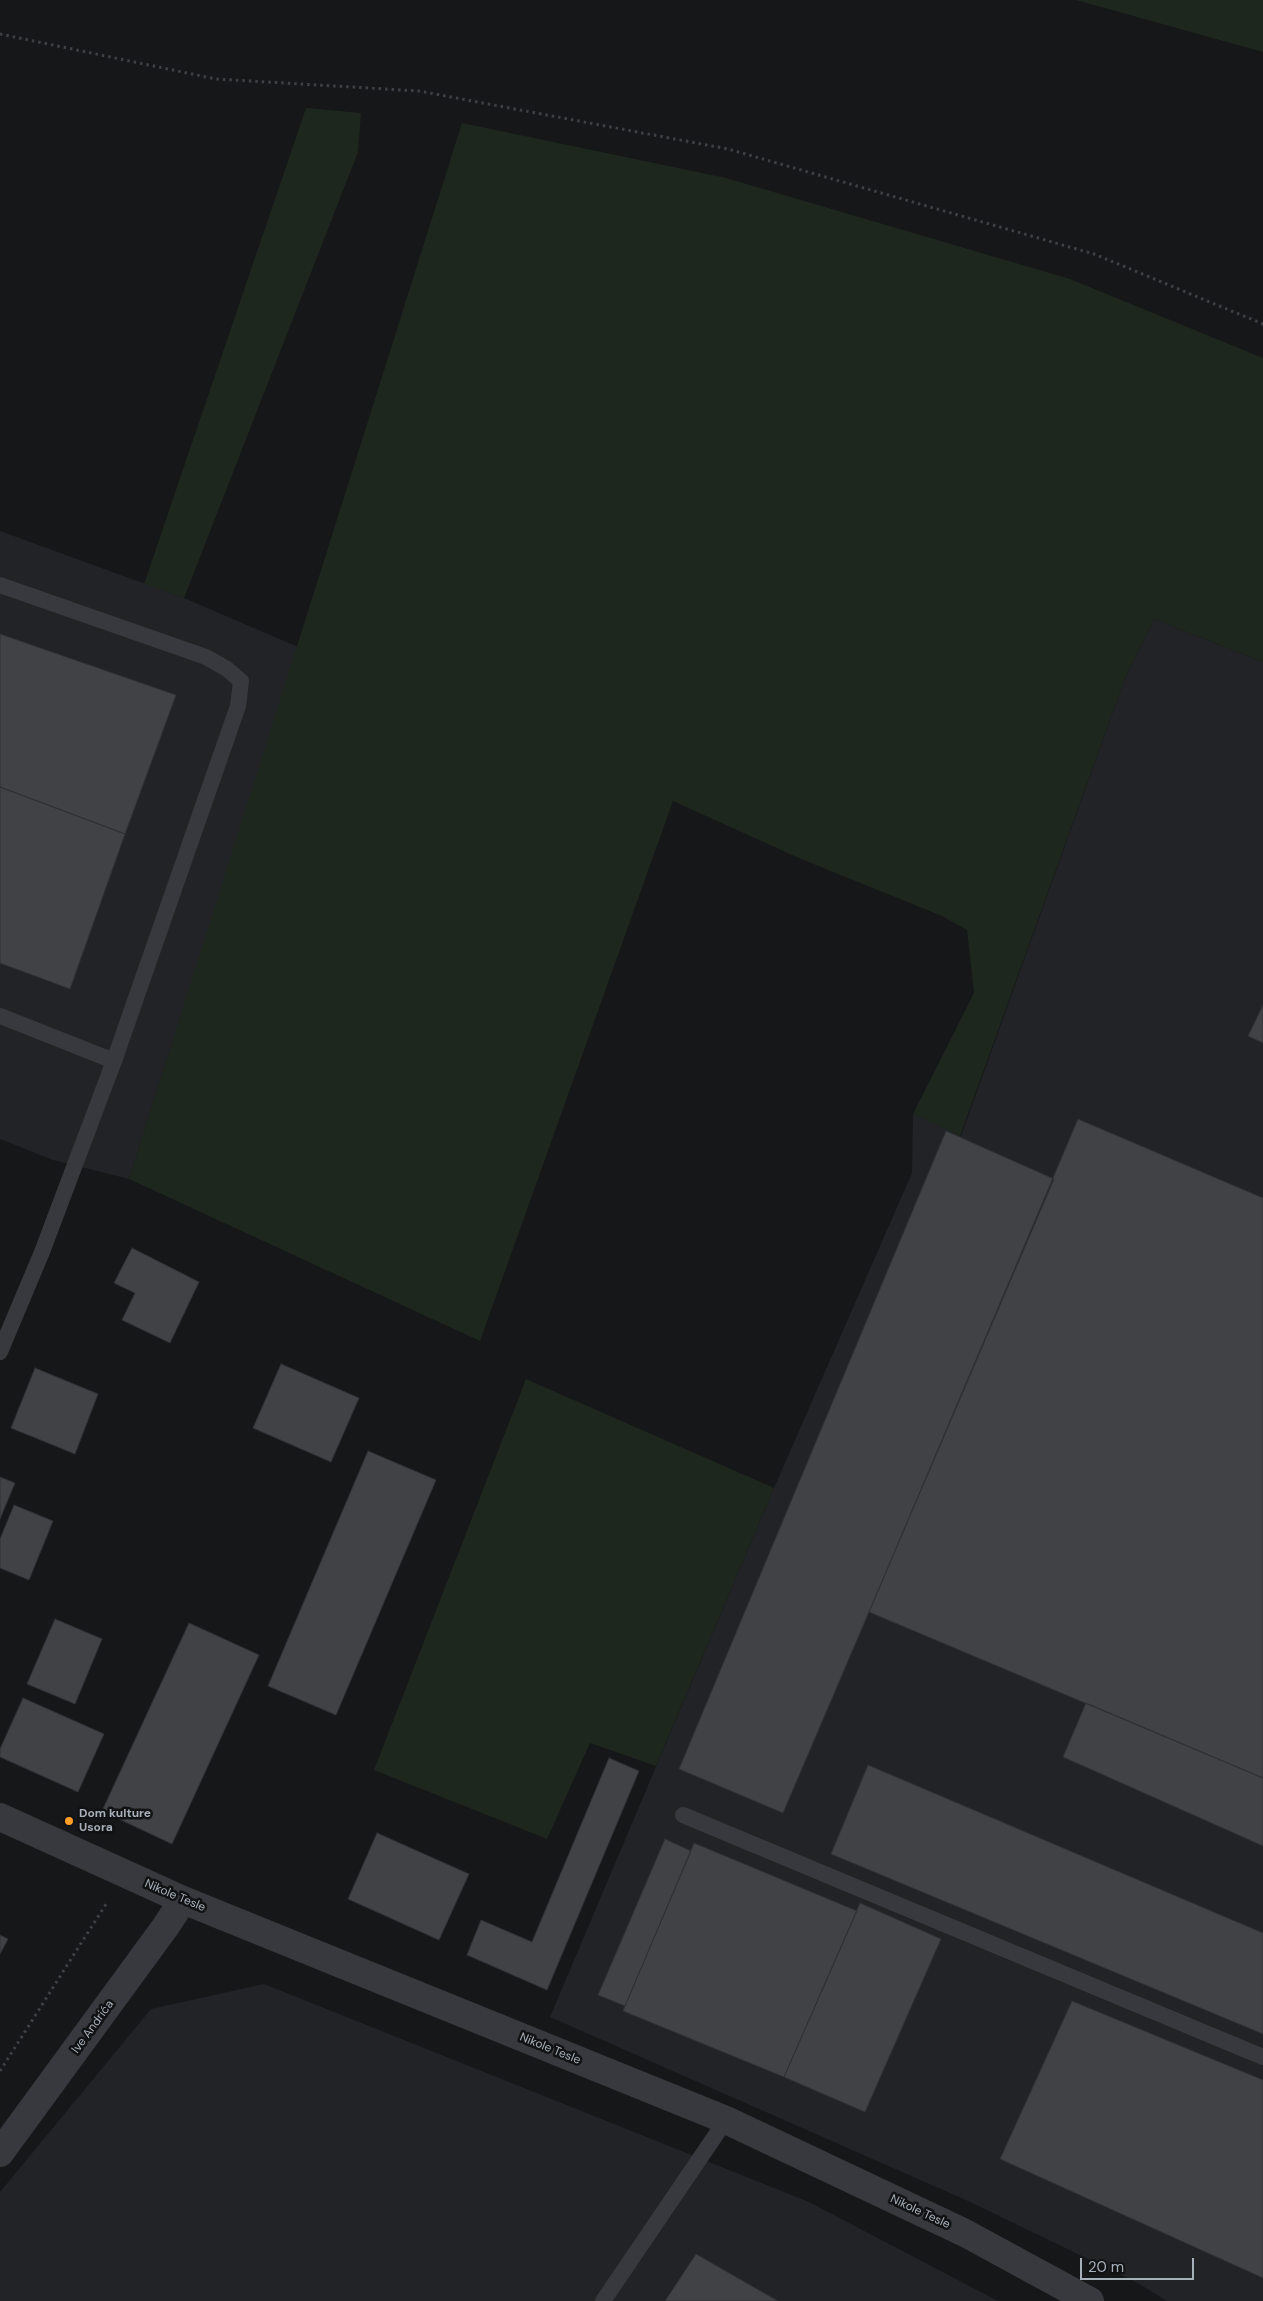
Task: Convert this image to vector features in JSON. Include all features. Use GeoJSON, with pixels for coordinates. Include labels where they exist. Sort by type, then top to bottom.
{"type":"FeatureCollection","features":[{"type":"Feature","properties":{"kind":"street","name":"Nikole Tesle"},"geometry":{"type":"LineString","coordinates":[[0,1817],[183,1900],[726,2120],[965,2233],[1090,2301]]}},
{"type":"Feature","properties":{"kind":"street","name":"Ive Andrića"},"geometry":{"type":"LineString","coordinates":[[0,2153],[183,1900]]}},
{"type":"Feature","properties":{"kind":"lane"},"geometry":{"type":"LineString","coordinates":[[0,585],[206,657],[227,669],[241,680],[238,706],[114,1061],[42,1252],[0,1352]]}},
{"type":"Feature","properties":{"kind":"lane"},"geometry":{"type":"LineString","coordinates":[[0,1016],[114,1061]]}},
{"type":"Feature","properties":{"kind":"lane"},"geometry":{"type":"LineString","coordinates":[[683,1815],[1263,2057]]}},
{"type":"Feature","properties":{"kind":"lane"},"geometry":{"type":"LineString","coordinates":[[603,2301],[726,2120]]}},
{"type":"Feature","properties":{"kind":"path"},"geometry":{"type":"LineString","coordinates":[[0,34],[216,79],[419,91],[728,149],[1094,254],[1263,324]]}},
{"type":"Feature","properties":{"kind":"path"},"geometry":{"type":"LineString","coordinates":[[0,2071],[106,1904]]}},
{"type":"Feature","properties":{"kind":"shaded area"},"geometry":{"type":"Polygon","coordinates":[[[1076,0],[1263,0],[1263,52],[1076,0]]]}},
{"type":"Feature","properties":{"kind":"shaded area"},"geometry":{"type":"Polygon","coordinates":[[[306,108],[361,113],[358,152],[184,598],[144,584],[306,108]]]}},
{"type":"Feature","properties":{"kind":"shaded area"},"geometry":{"type":"Polygon","coordinates":[[[462,123],[726,178],[1070,279],[1263,358],[1263,662],[1154,619],[1124,681],[960,1136],[913,1114],[974,993],[967,930],[942,916],[801,859],[673,801],[480,1341],[129,1179],[462,123]]]}},
{"type":"Feature","properties":{"kind":"shaded area"},"geometry":{"type":"Polygon","coordinates":[[[0,531],[184,598],[298,647],[129,1179],[53,1160],[0,1139],[0,531]]]}},
{"type":"Feature","properties":{"kind":"shaded area"},"geometry":{"type":"Polygon","coordinates":[[[1154,619],[1263,662],[1263,2301],[1167,2301],[1136,2282],[968,2201],[550,2017],[774,1488],[912,1173],[913,1114],[961,1136],[1124,681],[1154,619]]]}},
{"type":"Feature","properties":{"kind":"shaded area"},"geometry":{"type":"Polygon","coordinates":[[[526,1379],[774,1488],[656,1766],[590,1743],[547,1839],[374,1770],[526,1379]]]}},
{"type":"Feature","properties":{"kind":"shaded area"},"geometry":{"type":"Polygon","coordinates":[[[264,1984],[809,2202],[998,2301],[0,2301],[0,2192],[151,2009],[264,1984]]]}},
{"type":"Feature","properties":{"kind":"building"},"geometry":{"type":"Polygon","coordinates":[[[0,634],[176,695],[125,834],[0,787],[0,634]]]}},
{"type":"Feature","properties":{"kind":"building"},"geometry":{"type":"Polygon","coordinates":[[[0,787],[125,834],[70,989],[0,963],[0,787]]]}},
{"type":"Feature","properties":{"kind":"building"},"geometry":{"type":"Polygon","coordinates":[[[1263,1005],[1263,1043],[1248,1036],[1263,1005]]]}},
{"type":"Feature","properties":{"kind":"building"},"geometry":{"type":"Polygon","coordinates":[[[1078,1119],[1263,1198],[1263,1778],[869,1612],[1078,1119]]]}},
{"type":"Feature","properties":{"kind":"building"},"geometry":{"type":"Polygon","coordinates":[[[946,1131],[1054,1179],[783,1813],[679,1769],[946,1131]]]}},
{"type":"Feature","properties":{"kind":"building"},"geometry":{"type":"Polygon","coordinates":[[[132,1248],[199,1282],[170,1343],[122,1320],[135,1293],[114,1283],[132,1248]]]}},
{"type":"Feature","properties":{"kind":"building"},"geometry":{"type":"Polygon","coordinates":[[[281,1364],[359,1398],[331,1462],[253,1428],[281,1364]]]}},
{"type":"Feature","properties":{"kind":"building"},"geometry":{"type":"Polygon","coordinates":[[[35,1368],[98,1394],[75,1454],[11,1428],[35,1368]]]}},
{"type":"Feature","properties":{"kind":"building"},"geometry":{"type":"Polygon","coordinates":[[[368,1451],[436,1480],[336,1715],[268,1686],[368,1451]]]}},
{"type":"Feature","properties":{"kind":"building"},"geometry":{"type":"Polygon","coordinates":[[[0,1477],[15,1483],[0,1519],[0,1477]]]}},
{"type":"Feature","properties":{"kind":"building"},"geometry":{"type":"Polygon","coordinates":[[[14,1505],[53,1521],[29,1580],[0,1568],[0,1539],[14,1505]]]}},
{"type":"Feature","properties":{"kind":"building"},"geometry":{"type":"Polygon","coordinates":[[[55,1619],[102,1639],[75,1704],[27,1684],[55,1619]]]}},
{"type":"Feature","properties":{"kind":"building"},"geometry":{"type":"Polygon","coordinates":[[[189,1623],[259,1655],[172,1844],[102,1811],[189,1623]]]}},
{"type":"Feature","properties":{"kind":"building"},"geometry":{"type":"Polygon","coordinates":[[[23,1698],[104,1734],[78,1792],[0,1757],[0,1749],[23,1698]]]}},
{"type":"Feature","properties":{"kind":"building"},"geometry":{"type":"Polygon","coordinates":[[[1086,1703],[1263,1778],[1263,1846],[1063,1757],[1086,1703]]]}},
{"type":"Feature","properties":{"kind":"building"},"geometry":{"type":"Polygon","coordinates":[[[609,1758],[639,1771],[547,1990],[467,1955],[481,1920],[532,1942],[609,1758]]]}},
{"type":"Feature","properties":{"kind":"building"},"geometry":{"type":"Polygon","coordinates":[[[868,1765],[1263,1933],[1263,2034],[831,1854],[868,1765]]]}},
{"type":"Feature","properties":{"kind":"building"},"geometry":{"type":"Polygon","coordinates":[[[377,1833],[469,1874],[439,1940],[348,1899],[377,1833]]]}},
{"type":"Feature","properties":{"kind":"building"},"geometry":{"type":"Polygon","coordinates":[[[665,1839],[691,1851],[625,2006],[598,1995],[665,1839]]]}},
{"type":"Feature","properties":{"kind":"building"},"geometry":{"type":"Polygon","coordinates":[[[694,1843],[857,1911],[784,2077],[623,2011],[694,1843]]]}},
{"type":"Feature","properties":{"kind":"building"},"geometry":{"type":"Polygon","coordinates":[[[860,1903],[941,1939],[865,2112],[784,2077],[860,1903]]]}},
{"type":"Feature","properties":{"kind":"building"},"geometry":{"type":"Polygon","coordinates":[[[0,1935],[8,1939],[0,1954],[0,1935]]]}},
{"type":"Feature","properties":{"kind":"building"},"geometry":{"type":"Polygon","coordinates":[[[1072,2001],[1263,2080],[1263,2278],[1000,2159],[1072,2001]]]}},
{"type":"Feature","properties":{"kind":"building"},"geometry":{"type":"Polygon","coordinates":[[[696,2254],[778,2301],[665,2301],[696,2254]]]}},
{"type":"Feature","properties":{"kind":"place","name":"Dom kulture Usora"},"geometry":{"type":"Point","coordinates":[69,1821]}}]}
